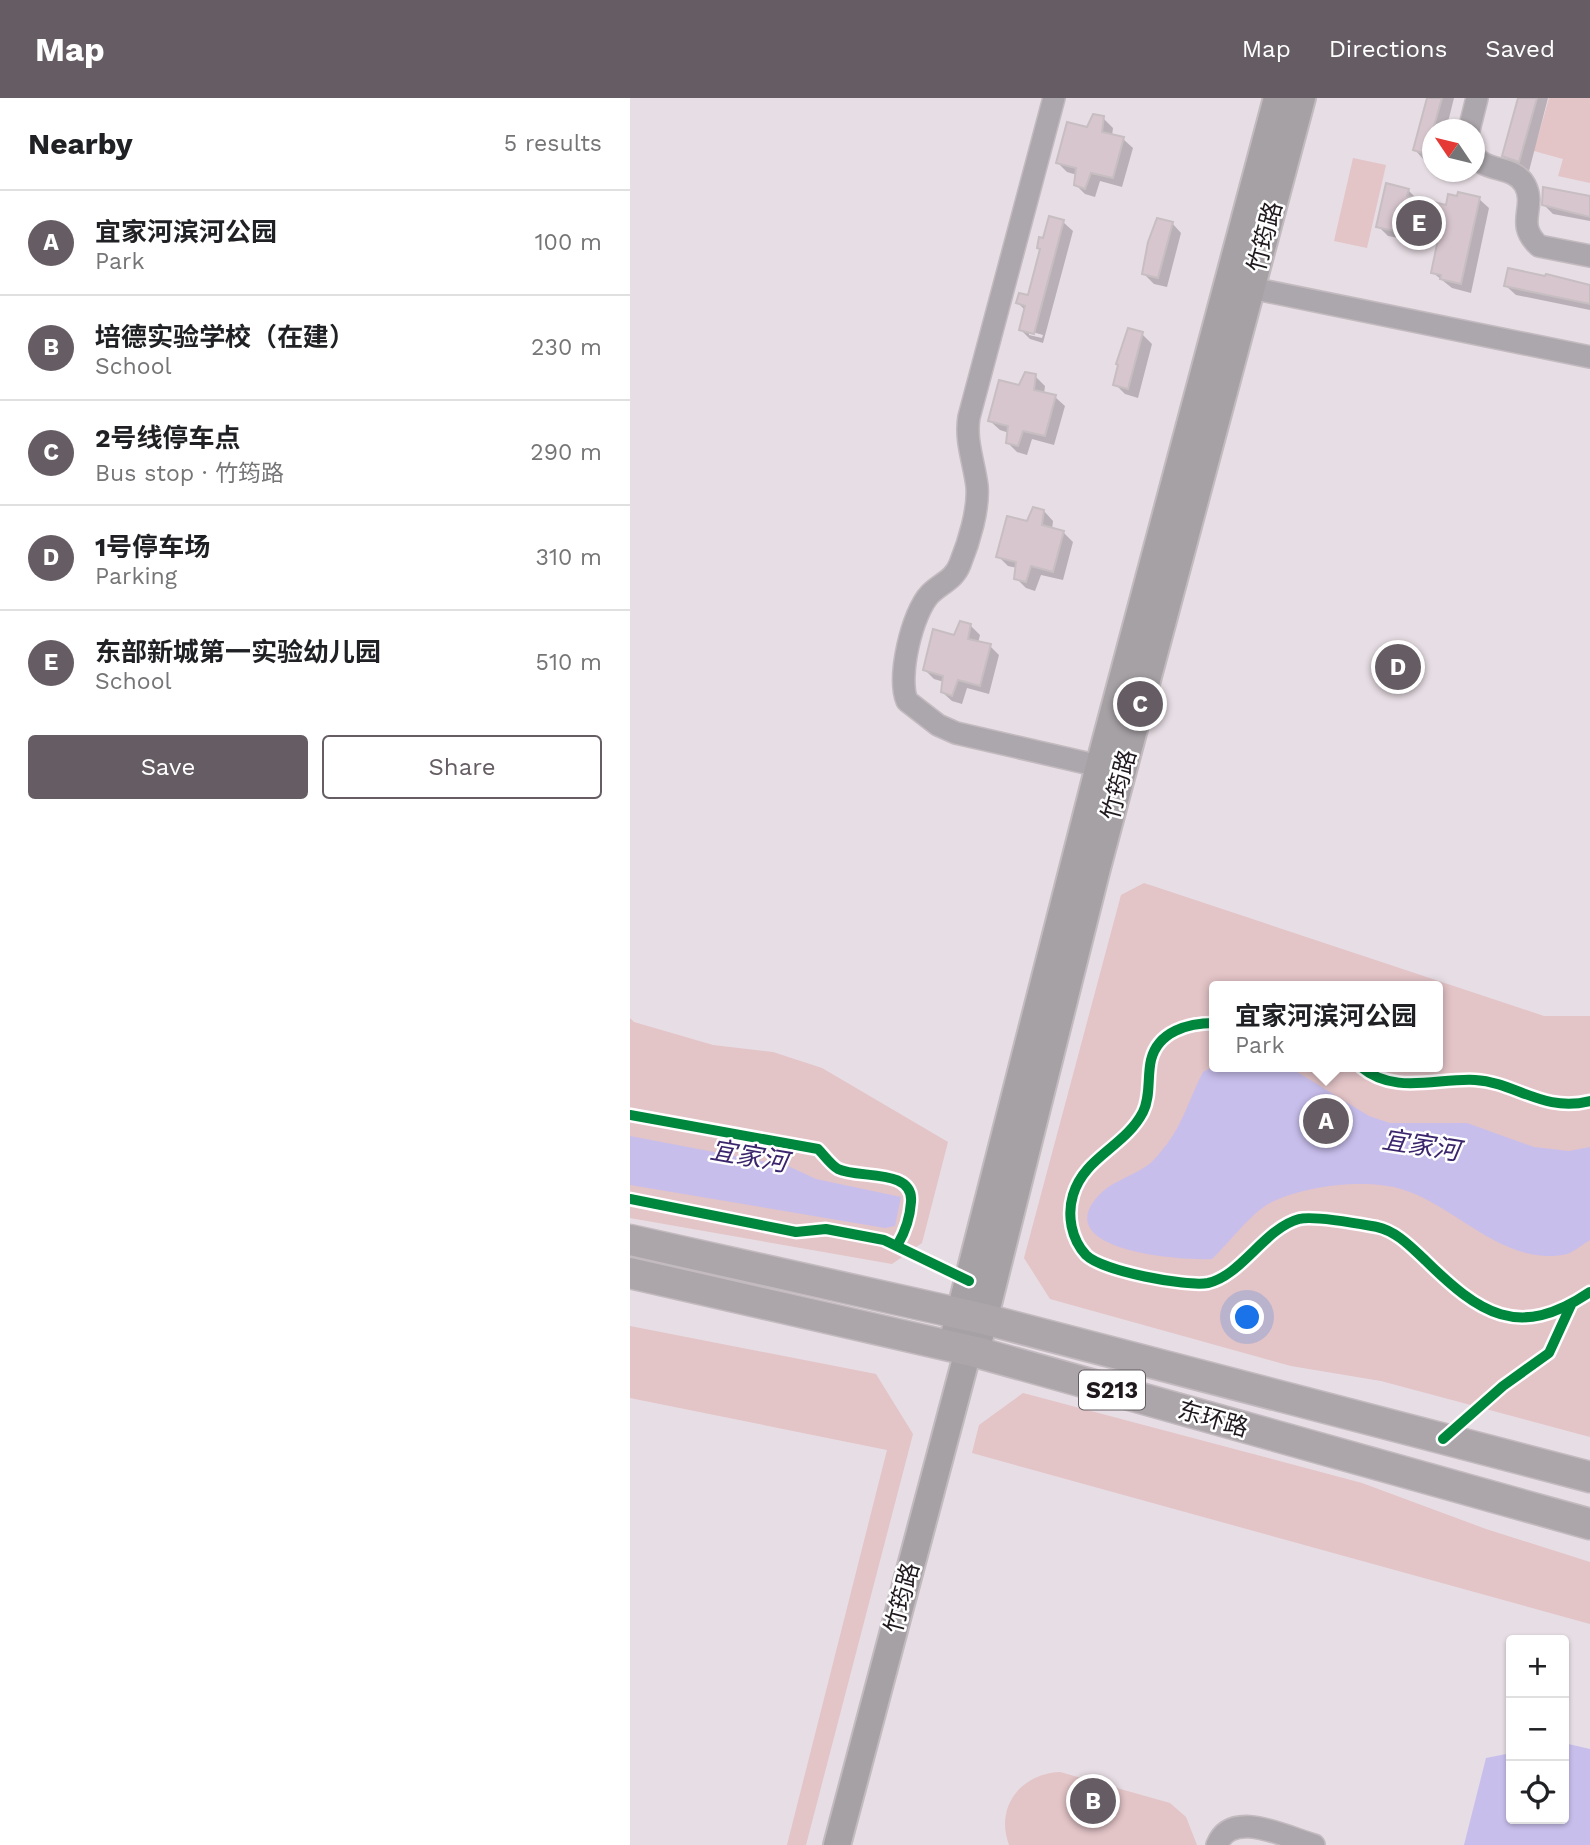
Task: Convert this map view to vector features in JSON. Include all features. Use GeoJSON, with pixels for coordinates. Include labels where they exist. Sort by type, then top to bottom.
{"type":"FeatureCollection","features":[{"type":"Feature","properties":{"kind":"highway","name":"东环路"},"geometry":{"type":"LineString","coordinates":[[630,1240],[972,1316],[1590,1477]]}},
{"type":"Feature","properties":{"kind":"highway","name":"东环路"},"geometry":{"type":"LineString","coordinates":[[630,1273],[965,1350],[1590,1524]]}},
{"type":"Feature","properties":{"kind":"main road","name":"竹筠路"},"geometry":{"type":"LineString","coordinates":[[837,1845],[965,1350],[1099,766],[1277,98]]}},
{"type":"Feature","properties":{"kind":"main road","name":"竹筠路"},"geometry":{"type":"LineString","coordinates":[[972,1316],[1097,868],[1302,98]]}},
{"type":"Feature","properties":{"kind":"street"},"geometry":{"type":"LineString","coordinates":[[1054,98],[969,417],[968,442],[977,497],[961,562],[953,577],[928,596],[919,612],[901,676],[907,701],[946,729],[1099,766]]}},
{"type":"Feature","properties":{"kind":"street"},"geometry":{"type":"LineString","coordinates":[[1472,119],[1477,98]]}},
{"type":"Feature","properties":{"kind":"street"},"geometry":{"type":"LineString","coordinates":[[1485,165],[1508,170],[1523,182],[1529,196],[1527,230],[1536,243],[1549,250],[1590,256]]}},
{"type":"Feature","properties":{"kind":"street"},"geometry":{"type":"LineString","coordinates":[[1251,288],[1590,357]]}},
{"type":"Feature","properties":{"kind":"street"},"geometry":{"type":"LineString","coordinates":[[1216,1845],[1224,1832],[1241,1825],[1314,1845]]}},
{"type":"Feature","properties":{"kind":"shaded area"},"geometry":{"type":"Polygon","coordinates":[[[1549,98],[1590,98],[1590,183],[1558,176],[1563,159],[1534,151],[1549,98]]]}},
{"type":"Feature","properties":{"kind":"shaded area"},"geometry":{"type":"Polygon","coordinates":[[[1353,158],[1386,165],[1367,248],[1334,241],[1353,158]]]}},
{"type":"Feature","properties":{"kind":"shaded area"},"geometry":{"type":"Polygon","coordinates":[[[1144,883],[1439,981],[1209,981],[1209,1072],[1443,1072],[1443,982],[1544,1016],[1590,1016],[1590,1437],[1381,1381],[1291,1366],[1050,1299],[1024,1258],[1121,895],[1144,883]]]}},
{"type":"Feature","properties":{"kind":"shaded area"},"geometry":{"type":"Polygon","coordinates":[[[630,1018],[634,1022],[713,1045],[773,1052],[822,1068],[948,1142],[922,1243],[892,1264],[630,1218],[630,1018]]]}},
{"type":"Feature","properties":{"kind":"shaded area"},"geometry":{"type":"Polygon","coordinates":[[[630,1326],[876,1374],[913,1434],[806,1845],[787,1845],[887,1450],[630,1398],[630,1326]]]}},
{"type":"Feature","properties":{"kind":"shaded area"},"geometry":{"type":"Polygon","coordinates":[[[1023,1393],[1362,1483],[1486,1529],[1590,1562],[1590,1624],[972,1453],[979,1425],[1023,1393]]]}},
{"type":"Feature","properties":{"kind":"shaded area"},"geometry":{"type":"Polygon","coordinates":[[[1060,1772],[1170,1803],[1186,1817],[1197,1845],[1009,1845],[1005,1818],[1014,1795],[1033,1779],[1060,1772]]]}},
{"type":"Feature","properties":{"kind":"water","name":"宜家河"},"geometry":{"type":"Polygon","coordinates":[[[1209,1069],[1209,1072],[1297,1072],[1369,1116],[1390,1123],[1467,1123],[1534,1147],[1569,1151],[1590,1147],[1590,1240],[1567,1254],[1544,1256],[1522,1252],[1501,1244],[1421,1197],[1401,1189],[1352,1184],[1316,1188],[1270,1203],[1248,1221],[1212,1259],[1149,1254],[1125,1249],[1104,1240],[1090,1229],[1088,1214],[1099,1195],[1148,1165],[1157,1156],[1178,1127],[1203,1072],[1209,1069]]]}},
{"type":"Feature","properties":{"kind":"water"},"geometry":{"type":"Polygon","coordinates":[[[630,1136],[788,1166],[816,1179],[901,1197],[895,1226],[885,1228],[630,1185],[630,1136]]]}},
{"type":"Feature","properties":{"kind":"water"},"geometry":{"type":"Polygon","coordinates":[[[1569,1744],[1590,1749],[1590,1845],[1464,1845],[1486,1758],[1506,1754],[1506,1824],[1569,1824],[1569,1744]]]}},
{"type":"Feature","properties":{"kind":"building"},"geometry":{"type":"Polygon","coordinates":[[[1427,98],[1442,98],[1436,119],[1422,119],[1422,153],[1413,150],[1427,98]]]}},
{"type":"Feature","properties":{"kind":"building"},"geometry":{"type":"Polygon","coordinates":[[[1518,98],[1537,98],[1519,162],[1502,156],[1518,98]]]}},
{"type":"Feature","properties":{"kind":"building"},"geometry":{"type":"Polygon","coordinates":[[[1093,114],[1104,116],[1102,132],[1124,137],[1113,178],[1091,173],[1085,189],[1074,185],[1076,168],[1056,163],[1067,122],[1087,127],[1093,114]]]}},
{"type":"Feature","properties":{"kind":"building"},"geometry":{"type":"Polygon","coordinates":[[[1386,183],[1409,189],[1407,196],[1446,205],[1448,194],[1457,196],[1458,192],[1480,197],[1461,284],[1440,279],[1441,275],[1431,273],[1441,225],[1403,216],[1399,232],[1376,227],[1386,183]]]}},
{"type":"Feature","properties":{"kind":"building"},"geometry":{"type":"Polygon","coordinates":[[[1543,187],[1590,196],[1590,217],[1542,205],[1543,187]]]}},
{"type":"Feature","properties":{"kind":"building"},"geometry":{"type":"Polygon","coordinates":[[[1049,216],[1064,220],[1034,334],[1019,330],[1025,306],[1016,303],[1019,293],[1028,295],[1040,249],[1037,248],[1039,237],[1043,238],[1049,216]]]}},
{"type":"Feature","properties":{"kind":"building"},"geometry":{"type":"Polygon","coordinates":[[[1157,218],[1173,222],[1158,278],[1142,274],[1148,242],[1157,218]]]}},
{"type":"Feature","properties":{"kind":"building"},"geometry":{"type":"Polygon","coordinates":[[[1508,268],[1590,285],[1590,304],[1504,286],[1508,268]]]}},
{"type":"Feature","properties":{"kind":"building"},"geometry":{"type":"Polygon","coordinates":[[[1128,328],[1143,332],[1128,389],[1113,385],[1118,365],[1116,364],[1128,328]]]}},
{"type":"Feature","properties":{"kind":"building"},"geometry":{"type":"Polygon","coordinates":[[[1025,372],[1036,374],[1034,390],[1056,395],[1045,436],[1023,431],[1018,446],[1006,443],[1008,426],[988,421],[999,380],[1019,385],[1025,372]]]}},
{"type":"Feature","properties":{"kind":"building"},"geometry":{"type":"Polygon","coordinates":[[[1033,507],[1044,510],[1042,525],[1064,531],[1053,572],[1031,566],[1026,582],[1014,579],[1016,562],[996,557],[1007,516],[1027,521],[1033,507]]]}},
{"type":"Feature","properties":{"kind":"building"},"geometry":{"type":"Polygon","coordinates":[[[960,621],[971,624],[968,639],[991,644],[980,686],[958,680],[952,696],[941,692],[943,676],[923,670],[933,629],[954,635],[960,621]]]}},
{"type":"Feature","properties":{"kind":"cycle path"},"geometry":{"type":"LineString","coordinates":[[1209,1024],[1185,1027],[1160,1042],[1151,1060],[1147,1100],[1143,1112],[1126,1134],[1095,1161],[1078,1182],[1071,1203],[1071,1219],[1077,1242],[1086,1255],[1126,1272],[1182,1283],[1208,1283],[1231,1271],[1287,1224],[1299,1219],[1315,1218],[1377,1227],[1391,1232],[1463,1294],[1501,1314],[1520,1317],[1541,1315],[1564,1307],[1590,1292]]}},
{"type":"Feature","properties":{"kind":"cycle path"},"geometry":{"type":"LineString","coordinates":[[1368,1072],[1387,1081],[1401,1083],[1475,1080],[1558,1103],[1590,1101]]}},
{"type":"Feature","properties":{"kind":"cycle path"},"geometry":{"type":"LineString","coordinates":[[630,1115],[818,1149],[838,1169],[894,1179],[910,1191],[911,1202],[907,1224],[898,1244]]}},
{"type":"Feature","properties":{"kind":"cycle path"},"geometry":{"type":"LineString","coordinates":[[630,1199],[796,1232],[826,1229],[884,1240],[969,1281]]}},
{"type":"Feature","properties":{"kind":"cycle path"},"geometry":{"type":"LineString","coordinates":[[1443,1439],[1503,1386],[1549,1353],[1571,1305]]}},
{"type":"Feature","properties":{"kind":"place","name":"东部新城第一实验幼儿园"},"geometry":{"type":"Point","coordinates":[1419,223]}},
{"type":"Feature","properties":{"kind":"place","name":"1号停车场"},"geometry":{"type":"Point","coordinates":[1398,667]}},
{"type":"Feature","properties":{"kind":"place","name":"2号线停车点"},"geometry":{"type":"Point","coordinates":[1140,704]}},
{"type":"Feature","properties":{"kind":"place","name":"宜家河滨河公园"},"geometry":{"type":"Point","coordinates":[1326,1121]}},
{"type":"Feature","properties":{"kind":"place","name":"培德实验学校（在建）"},"geometry":{"type":"Point","coordinates":[1093,1801]}}]}
